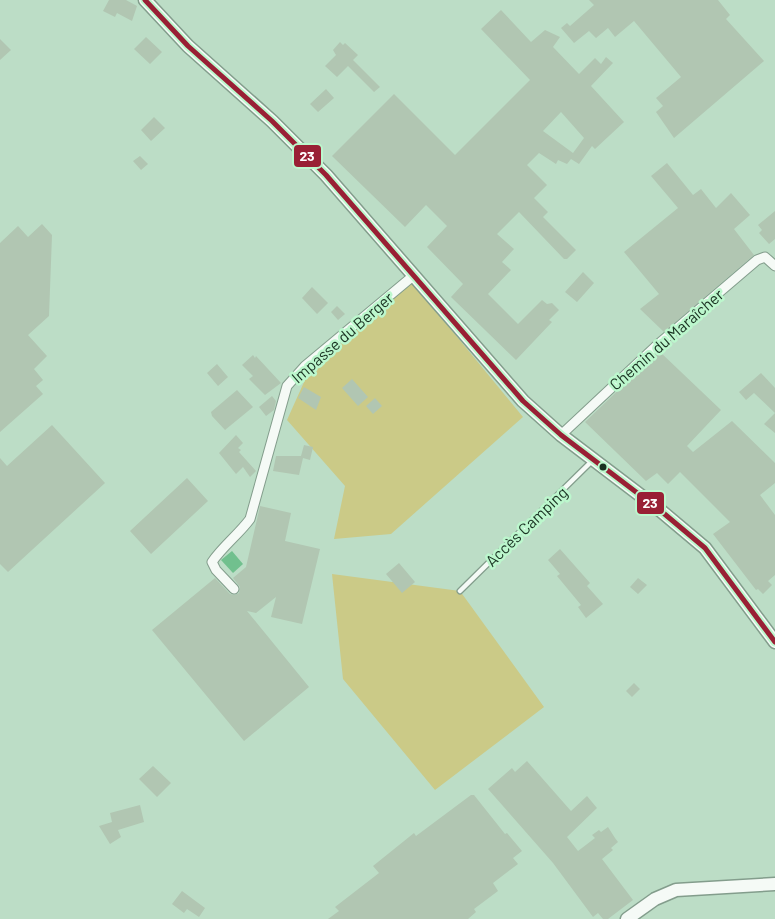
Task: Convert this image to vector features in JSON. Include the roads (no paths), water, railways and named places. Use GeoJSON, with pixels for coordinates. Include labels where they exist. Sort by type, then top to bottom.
{"type":"FeatureCollection","features":[{"type":"Feature","properties":{"kind":"main road"},"geometry":{"type":"LineString","coordinates":[[145,0],[188,46],[272,121],[326,175],[502,379],[561,435],[662,511],[705,548],[775,642]]}},
{"type":"Feature","properties":{"kind":"main road"},"geometry":{"type":"LineString","coordinates":[[627,919],[655,899],[676,890],[775,884]]}},
{"type":"Feature","properties":{"kind":"street","name":"Chemin du Maraîcher"},"geometry":{"type":"LineString","coordinates":[[561,435],[656,347],[757,260],[765,257],[775,266]]}},
{"type":"Feature","properties":{"kind":"street","name":"Impasse du Berger"},"geometry":{"type":"LineString","coordinates":[[234,590],[216,570],[212,562],[219,552],[240,533],[250,519],[287,386],[305,366],[413,276]]}},
{"type":"Feature","properties":{"kind":"lane","name":"Accès Camping"},"geometry":{"type":"LineString","coordinates":[[460,591],[593,460]]}}]}
